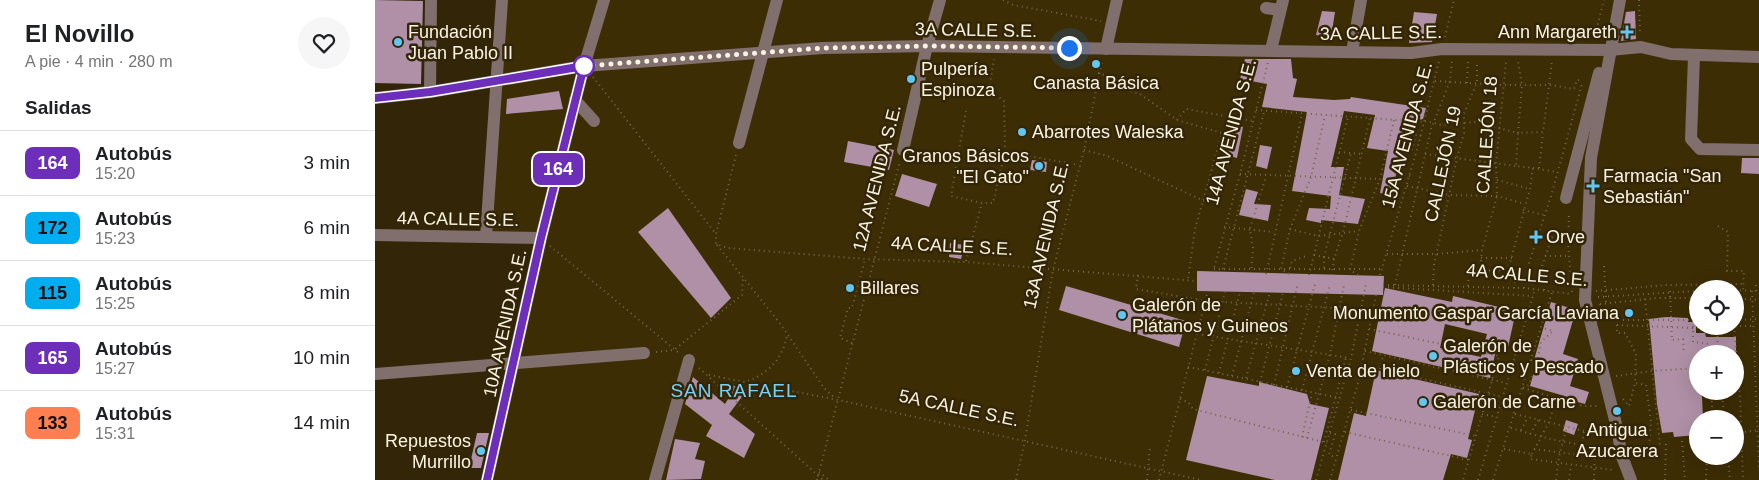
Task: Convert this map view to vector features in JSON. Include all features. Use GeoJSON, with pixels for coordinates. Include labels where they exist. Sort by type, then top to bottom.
{"type":"FeatureCollection","features":[{"type":"Feature","properties":{"kind":"street"},"geometry":{"type":"LineString","coordinates":[[430,92],[431,0]]}},
{"type":"Feature","properties":{"kind":"street"},"geometry":{"type":"LineString","coordinates":[[487,237],[502,0]]}},
{"type":"Feature","properties":{"kind":"street","name":"10A AVENIDA S.E."},"geometry":{"type":"LineString","coordinates":[[487,480],[541,238],[584,66],[604,0]]}},
{"type":"Feature","properties":{"kind":"street"},"geometry":{"type":"LineString","coordinates":[[739,143],[777,0]]}},
{"type":"Feature","properties":{"kind":"street","name":"12A AVENIDA S.E."},"geometry":{"type":"LineString","coordinates":[[903,150],[927,46],[940,0]]}},
{"type":"Feature","properties":{"kind":"street"},"geometry":{"type":"LineString","coordinates":[[1106,49],[1117,0]]}},
{"type":"Feature","properties":{"kind":"street"},"geometry":{"type":"LineString","coordinates":[[1353,52],[1361,0]]}},
{"type":"Feature","properties":{"kind":"street"},"geometry":{"type":"LineString","coordinates":[[1620,0],[1601,50],[1591,158],[1588,299],[1618,432],[1621,454],[1631,480]]}},
{"type":"Feature","properties":{"kind":"street"},"geometry":{"type":"LineString","coordinates":[[1266,8],[1282,12]]}},
{"type":"Feature","properties":{"kind":"street","name":"14A AVENIDA S.E."},"geometry":{"type":"LineString","coordinates":[[1271,50],[1282,12]]}},
{"type":"Feature","properties":{"kind":"street","name":"3A CALLE S.E."},"geometry":{"type":"LineString","coordinates":[[375,98],[497,82],[584,66],[764,52],[927,46],[1411,53],[1442,49],[1601,50],[1641,48],[1671,54],[1695,56],[1759,57]]}},
{"type":"Feature","properties":{"kind":"street"},"geometry":{"type":"LineString","coordinates":[[1566,198],[1602,61],[1601,50]]}},
{"type":"Feature","properties":{"kind":"street"},"geometry":{"type":"LineString","coordinates":[[1695,56],[1691,139],[1700,149],[1759,150]]}},
{"type":"Feature","properties":{"kind":"street"},"geometry":{"type":"LineString","coordinates":[[575,100],[594,121]]}},
{"type":"Feature","properties":{"kind":"street","name":"4A CALLE S.E."},"geometry":{"type":"LineString","coordinates":[[375,234],[541,238]]}},
{"type":"Feature","properties":{"kind":"street"},"geometry":{"type":"LineString","coordinates":[[375,374],[515,361],[644,353]]}},
{"type":"Feature","properties":{"kind":"street"},"geometry":{"type":"LineString","coordinates":[[655,480],[689,360]]}},
{"type":"Feature","properties":{"kind":"path"},"geometry":{"type":"LineString","coordinates":[[1003,0],[1013,5],[1111,23]]}},
{"type":"Feature","properties":{"kind":"path","name":"15A AVENIDA S.E."},"geometry":{"type":"LineString","coordinates":[[1380,276],[1421,136],[1454,0]]}},
{"type":"Feature","properties":{"kind":"path"},"geometry":{"type":"LineString","coordinates":[[1601,50],[1604,0]]}},
{"type":"Feature","properties":{"kind":"path"},"geometry":{"type":"LineString","coordinates":[[1639,0],[1641,48]]}},
{"type":"Feature","properties":{"kind":"path"},"geometry":{"type":"LineString","coordinates":[[966,111],[951,196],[982,204],[993,203],[1005,152],[1004,101],[989,90],[996,47]]}},
{"type":"Feature","properties":{"kind":"path","name":"13A AVENIDA S.E."},"geometry":{"type":"LineString","coordinates":[[1016,480],[1025,440],[1053,270],[1084,150],[1098,73],[1106,49]]}},
{"type":"Feature","properties":{"kind":"path"},"geometry":{"type":"LineString","coordinates":[[1467,82],[1473,49]]}},
{"type":"Feature","properties":{"kind":"path","name":"CALLEJÓN 19"},"geometry":{"type":"LineString","coordinates":[[1433,286],[1437,254],[1464,133],[1464,114],[1477,82],[1473,49]]}},
{"type":"Feature","properties":{"kind":"path","name":"14A AVENIDA S.E."},"geometry":{"type":"LineString","coordinates":[[1213,272],[1271,50]]}},
{"type":"Feature","properties":{"kind":"path"},"geometry":{"type":"LineString","coordinates":[[1539,168],[1554,50]]}},
{"type":"Feature","properties":{"kind":"path"},"geometry":{"type":"LineString","coordinates":[[1516,166],[1521,86],[1518,58]]}},
{"type":"Feature","properties":{"kind":"path","name":"CALLEJÓN 18"},"geometry":{"type":"LineString","coordinates":[[1480,271],[1482,250],[1497,196],[1499,129],[1506,59]]}},
{"type":"Feature","properties":{"kind":"path"},"geometry":{"type":"LineString","coordinates":[[1395,285],[1431,129],[1450,81],[1452,60]]}},
{"type":"Feature","properties":{"kind":"path"},"geometry":{"type":"LineString","coordinates":[[584,66],[717,234]]}},
{"type":"Feature","properties":{"kind":"path"},"geometry":{"type":"LineString","coordinates":[[1098,73],[1133,84],[1130,91],[1140,94],[1177,120],[1222,133],[1195,229],[1188,280]]}},
{"type":"Feature","properties":{"kind":"path"},"geometry":{"type":"LineString","coordinates":[[1435,81],[1521,86],[1551,85],[1574,89],[1577,80],[1583,81],[1529,263],[1524,288]]}},
{"type":"Feature","properties":{"kind":"path"},"geometry":{"type":"LineString","coordinates":[[1177,120],[1186,109],[1253,121]]}},
{"type":"Feature","properties":{"kind":"path"},"geometry":{"type":"LineString","coordinates":[[1256,110],[1425,121],[1442,125],[1475,122],[1519,133],[1543,132]]}},
{"type":"Feature","properties":{"kind":"path"},"geometry":{"type":"LineString","coordinates":[[1223,269],[1232,227],[1249,175],[1264,112]]}},
{"type":"Feature","properties":{"kind":"path"},"geometry":{"type":"LineString","coordinates":[[1266,274],[1302,114]]}},
{"type":"Feature","properties":{"kind":"path"},"geometry":{"type":"LineString","coordinates":[[1281,269],[1290,229],[1311,177],[1325,115]]}},
{"type":"Feature","properties":{"kind":"path"},"geometry":{"type":"LineString","coordinates":[[1309,275],[1348,117]]}},
{"type":"Feature","properties":{"kind":"path"},"geometry":{"type":"LineString","coordinates":[[1332,275],[1334,259],[1343,232],[1370,118]]}},
{"type":"Feature","properties":{"kind":"path"},"geometry":{"type":"LineString","coordinates":[[1350,270],[1359,231],[1380,179],[1394,120]]}},
{"type":"Feature","properties":{"kind":"path"},"geometry":{"type":"LineString","coordinates":[[1423,128],[1431,129]]}},
{"type":"Feature","properties":{"kind":"path"},"geometry":{"type":"LineString","coordinates":[[1409,176],[1401,174],[1407,152],[1411,153],[1416,136],[1421,136]]}},
{"type":"Feature","properties":{"kind":"path"},"geometry":{"type":"LineString","coordinates":[[739,143],[716,244],[787,334],[824,388],[838,400]]}},
{"type":"Feature","properties":{"kind":"path"},"geometry":{"type":"LineString","coordinates":[[903,150],[957,161]]}},
{"type":"Feature","properties":{"kind":"path","name":"12A AVENIDA S.E."},"geometry":{"type":"LineString","coordinates":[[817,480],[903,150]]}},
{"type":"Feature","properties":{"kind":"path"},"geometry":{"type":"LineString","coordinates":[[1084,150],[1107,156],[1204,201]]}},
{"type":"Feature","properties":{"kind":"path"},"geometry":{"type":"LineString","coordinates":[[1005,152],[1079,164]]}},
{"type":"Feature","properties":{"kind":"path"},"geometry":{"type":"LineString","coordinates":[[1339,152],[1361,154]]}},
{"type":"Feature","properties":{"kind":"path"},"geometry":{"type":"LineString","coordinates":[[1324,270],[1329,235],[1351,153]]}},
{"type":"Feature","properties":{"kind":"path"},"geometry":{"type":"LineString","coordinates":[[1425,154],[1539,168],[1557,172]]}},
{"type":"Feature","properties":{"kind":"path"},"geometry":{"type":"LineString","coordinates":[[1508,270],[1530,188],[1533,168]]}},
{"type":"Feature","properties":{"kind":"path"},"geometry":{"type":"LineString","coordinates":[[1240,174],[1380,179]]}},
{"type":"Feature","properties":{"kind":"path"},"geometry":{"type":"LineString","coordinates":[[1251,274],[1253,249],[1250,230],[1266,176]]}},
{"type":"Feature","properties":{"kind":"path"},"geometry":{"type":"LineString","coordinates":[[1497,180],[1530,188]]}},
{"type":"Feature","properties":{"kind":"path"},"geometry":{"type":"LineString","coordinates":[[1407,186],[1449,195],[1497,196],[1525,204]]}},
{"type":"Feature","properties":{"kind":"path"},"geometry":{"type":"LineString","coordinates":[[965,262],[982,204]]}},
{"type":"Feature","properties":{"kind":"path"},"geometry":{"type":"LineString","coordinates":[[1523,210],[1544,215]]}},
{"type":"Feature","properties":{"kind":"path"},"geometry":{"type":"LineString","coordinates":[[1569,216],[1569,256],[1572,294]]}},
{"type":"Feature","properties":{"kind":"path"},"geometry":{"type":"LineString","coordinates":[[1718,226],[1728,232],[1727,271],[1744,271],[1744,280]]}},
{"type":"Feature","properties":{"kind":"path"},"geometry":{"type":"LineString","coordinates":[[1224,228],[1232,227],[1274,232]]}},
{"type":"Feature","properties":{"kind":"path"},"geometry":{"type":"LineString","coordinates":[[1290,229],[1318,236],[1359,231]]}},
{"type":"Feature","properties":{"kind":"path"},"geometry":{"type":"LineString","coordinates":[[1544,290],[1548,271],[1541,269],[1555,229]]}},
{"type":"Feature","properties":{"kind":"path","name":"4A CALLE S.E."},"geometry":{"type":"LineString","coordinates":[[716,244],[728,248],[875,260],[965,262],[1196,281]]}},
{"type":"Feature","properties":{"kind":"path"},"geometry":{"type":"LineString","coordinates":[[1387,254],[1437,254],[1482,250]]}},
{"type":"Feature","properties":{"kind":"path"},"geometry":{"type":"LineString","coordinates":[[1314,255],[1334,259]]}},
{"type":"Feature","properties":{"kind":"path"},"geometry":{"type":"LineString","coordinates":[[1290,269],[1292,261],[1306,256]]}},
{"type":"Feature","properties":{"kind":"path"},"geometry":{"type":"LineString","coordinates":[[1545,256],[1569,256]]}},
{"type":"Feature","properties":{"kind":"path"},"geometry":{"type":"LineString","coordinates":[[1481,258],[1512,258]]}},
{"type":"Feature","properties":{"kind":"path"},"geometry":{"type":"LineString","coordinates":[[852,343],[840,338],[848,308],[852,308],[865,259]]}},
{"type":"Feature","properties":{"kind":"path"},"geometry":{"type":"LineString","coordinates":[[1604,266],[1606,303]]}},
{"type":"Feature","properties":{"kind":"path"},"geometry":{"type":"LineString","coordinates":[[1214,269],[1382,269]]}},
{"type":"Feature","properties":{"kind":"path"},"geometry":{"type":"LineString","coordinates":[[1281,269],[1289,274]]}},
{"type":"Feature","properties":{"kind":"path"},"geometry":{"type":"LineString","coordinates":[[1350,270],[1358,275]]}},
{"type":"Feature","properties":{"kind":"path"},"geometry":{"type":"LineString","coordinates":[[1468,286],[1469,271],[1508,270],[1508,273],[1516,273],[1514,288]]}},
{"type":"Feature","properties":{"kind":"path"},"geometry":{"type":"LineString","coordinates":[[1138,275],[1136,289],[1205,301],[1372,310]]}},
{"type":"Feature","properties":{"kind":"path"},"geometry":{"type":"LineString","coordinates":[[644,353],[674,350],[742,295],[743,277]]}},
{"type":"Feature","properties":{"kind":"path"},"geometry":{"type":"LineString","coordinates":[[1274,385],[1285,346],[1298,283]]}},
{"type":"Feature","properties":{"kind":"path"},"geometry":{"type":"LineString","coordinates":[[1287,387],[1315,284]]}},
{"type":"Feature","properties":{"kind":"path"},"geometry":{"type":"LineString","coordinates":[[1302,390],[1330,284]]}},
{"type":"Feature","properties":{"kind":"path"},"geometry":{"type":"LineString","coordinates":[[1326,442],[1351,358],[1366,284]]}},
{"type":"Feature","properties":{"kind":"path"},"geometry":{"type":"LineString","coordinates":[[1588,299],[1605,290],[1689,284]]}},
{"type":"Feature","properties":{"kind":"path"},"geometry":{"type":"LineString","coordinates":[[1307,438],[1330,354],[1344,285]]}},
{"type":"Feature","properties":{"kind":"path"},"geometry":{"type":"LineString","coordinates":[[1744,290],[1758,291],[1758,285]]}},
{"type":"Feature","properties":{"kind":"path","name":"4A CALLE S.E."},"geometry":{"type":"LineString","coordinates":[[1533,296],[1383,286],[1524,288],[1572,294],[1588,299],[1639,293],[1689,290]]}},
{"type":"Feature","properties":{"kind":"path"},"geometry":{"type":"LineString","coordinates":[[1478,480],[1535,289]]}},
{"type":"Feature","properties":{"kind":"path"},"geometry":{"type":"LineString","coordinates":[[1670,291],[1672,340],[1683,340],[1684,354]]}},
{"type":"Feature","properties":{"kind":"path"},"geometry":{"type":"LineString","coordinates":[[1752,291],[1755,326],[1759,469]]}},
{"type":"Feature","properties":{"kind":"path"},"geometry":{"type":"LineString","coordinates":[[1159,480],[1208,292]]}},
{"type":"Feature","properties":{"kind":"path"},"geometry":{"type":"LineString","coordinates":[[1205,370],[1225,292]]}},
{"type":"Feature","properties":{"kind":"path"},"geometry":{"type":"LineString","coordinates":[[1219,373],[1240,292]]}},
{"type":"Feature","properties":{"kind":"path"},"geometry":{"type":"LineString","coordinates":[[1232,376],[1243,340],[1254,292]]}},
{"type":"Feature","properties":{"kind":"path"},"geometry":{"type":"LineString","coordinates":[[1246,378],[1269,292]]}},
{"type":"Feature","properties":{"kind":"path"},"geometry":{"type":"LineString","coordinates":[[1493,480],[1511,428],[1552,292]]}},
{"type":"Feature","properties":{"kind":"path"},"geometry":{"type":"LineString","coordinates":[[1260,382],[1283,293]]}},
{"type":"Feature","properties":{"kind":"path"},"geometry":{"type":"LineString","coordinates":[[1639,293],[1639,300]]}},
{"type":"Feature","properties":{"kind":"path"},"geometry":{"type":"LineString","coordinates":[[1330,480],[1351,410],[1376,295]]}},
{"type":"Feature","properties":{"kind":"path"},"geometry":{"type":"LineString","coordinates":[[1588,299],[1606,303],[1645,299],[1689,298]]}},
{"type":"Feature","properties":{"kind":"path"},"geometry":{"type":"LineString","coordinates":[[1744,298],[1759,300]]}},
{"type":"Feature","properties":{"kind":"path"},"geometry":{"type":"LineString","coordinates":[[1645,299],[1660,446]]}},
{"type":"Feature","properties":{"kind":"path"},"geometry":{"type":"LineString","coordinates":[[1744,320],[1759,319]]}},
{"type":"Feature","properties":{"kind":"path"},"geometry":{"type":"LineString","coordinates":[[1603,320],[1689,320]]}},
{"type":"Feature","properties":{"kind":"path"},"geometry":{"type":"LineString","coordinates":[[1617,320],[1617,332],[1625,333],[1636,354],[1635,383],[1629,406],[1623,399]]}},
{"type":"Feature","properties":{"kind":"path"},"geometry":{"type":"LineString","coordinates":[[1617,325],[1689,328]]}},
{"type":"Feature","properties":{"kind":"path"},"geometry":{"type":"LineString","coordinates":[[1744,326],[1755,326]]}},
{"type":"Feature","properties":{"kind":"path"},"geometry":{"type":"LineString","coordinates":[[1523,388],[1529,385],[1537,362],[1541,342],[1553,331],[1541,327]]}},
{"type":"Feature","properties":{"kind":"path"},"geometry":{"type":"LineString","coordinates":[[1369,328],[1499,356],[1463,480]]}},
{"type":"Feature","properties":{"kind":"path"},"geometry":{"type":"LineString","coordinates":[[747,382],[763,375],[782,354],[787,334]]}},
{"type":"Feature","properties":{"kind":"path"},"geometry":{"type":"LineString","coordinates":[[1197,334],[1285,346],[1351,358]]}},
{"type":"Feature","properties":{"kind":"path"},"geometry":{"type":"LineString","coordinates":[[1693,335],[1693,342],[1710,345]]}},
{"type":"Feature","properties":{"kind":"path"},"geometry":{"type":"LineString","coordinates":[[1364,351],[1506,384]]}},
{"type":"Feature","properties":{"kind":"path"},"geometry":{"type":"LineString","coordinates":[[1380,369],[1383,356]]}},
{"type":"Feature","properties":{"kind":"path"},"geometry":{"type":"LineString","coordinates":[[1316,480],[1346,357]]}},
{"type":"Feature","properties":{"kind":"path"},"geometry":{"type":"LineString","coordinates":[[1531,360],[1569,373],[1592,368]]}},
{"type":"Feature","properties":{"kind":"path"},"geometry":{"type":"LineString","coordinates":[[1362,365],[1502,398]]}},
{"type":"Feature","properties":{"kind":"path"},"geometry":{"type":"LineString","coordinates":[[1188,367],[1340,398]]}},
{"type":"Feature","properties":{"kind":"path"},"geometry":{"type":"LineString","coordinates":[[1613,372],[1614,377],[1652,370],[1689,368]]}},
{"type":"Feature","properties":{"kind":"path","name":"5A CALLE S.E."},"geometry":{"type":"LineString","coordinates":[[709,375],[838,400],[1201,480]]}},
{"type":"Feature","properties":{"kind":"path"},"geometry":{"type":"LineString","coordinates":[[1635,383],[1646,385],[1651,422],[1649,448]]}},
{"type":"Feature","properties":{"kind":"path"},"geometry":{"type":"LineString","coordinates":[[1523,388],[1583,406],[1603,406]]}},
{"type":"Feature","properties":{"kind":"path"},"geometry":{"type":"LineString","coordinates":[[1302,437],[1313,392]]}},
{"type":"Feature","properties":{"kind":"path"},"geometry":{"type":"LineString","coordinates":[[1557,398],[1549,422],[1539,436],[1530,459],[1619,471]]}},
{"type":"Feature","properties":{"kind":"path"},"geometry":{"type":"LineString","coordinates":[[1180,400],[1188,402],[1193,409],[1326,442]]}},
{"type":"Feature","properties":{"kind":"path"},"geometry":{"type":"LineString","coordinates":[[1351,410],[1476,436]]}},
{"type":"Feature","properties":{"kind":"path"},"geometry":{"type":"LineString","coordinates":[[1482,414],[1496,417]]}},
{"type":"Feature","properties":{"kind":"path"},"geometry":{"type":"LineString","coordinates":[[1515,414],[1583,431],[1609,431]]}},
{"type":"Feature","properties":{"kind":"path"},"geometry":{"type":"LineString","coordinates":[[1521,431],[1528,417]]}},
{"type":"Feature","properties":{"kind":"path"},"geometry":{"type":"LineString","coordinates":[[1530,434],[1539,420]]}},
{"type":"Feature","properties":{"kind":"path"},"geometry":{"type":"LineString","coordinates":[[1556,480],[1559,454],[1567,426]]}},
{"type":"Feature","properties":{"kind":"path"},"geometry":{"type":"LineString","coordinates":[[1511,428],[1539,436],[1595,446],[1613,446]]}},
{"type":"Feature","properties":{"kind":"path"},"geometry":{"type":"LineString","coordinates":[[1744,432],[1758,430]]}},
{"type":"Feature","properties":{"kind":"path"},"geometry":{"type":"LineString","coordinates":[[1582,443],[1583,431]]}},
{"type":"Feature","properties":{"kind":"path"},"geometry":{"type":"LineString","coordinates":[[1345,432],[1469,460]]}},
{"type":"Feature","properties":{"kind":"path"},"geometry":{"type":"LineString","coordinates":[[1330,433],[1335,434],[1329,455],[1336,458]]}},
{"type":"Feature","properties":{"kind":"path"},"geometry":{"type":"LineString","coordinates":[[1682,441],[1685,480]]}},
{"type":"Feature","properties":{"kind":"path"},"geometry":{"type":"LineString","coordinates":[[1665,480],[1666,444]]}},
{"type":"Feature","properties":{"kind":"path"},"geometry":{"type":"LineString","coordinates":[[1147,480],[1150,446]]}},
{"type":"Feature","properties":{"kind":"path"},"geometry":{"type":"LineString","coordinates":[[1594,480],[1595,446]]}},
{"type":"Feature","properties":{"kind":"path"},"geometry":{"type":"LineString","coordinates":[[1504,448],[1532,454]]}},
{"type":"Feature","properties":{"kind":"path"},"geometry":{"type":"LineString","coordinates":[[1534,449],[1594,458],[1616,456]]}},
{"type":"Feature","properties":{"kind":"path"},"geometry":{"type":"LineString","coordinates":[[1569,480],[1571,465]]}},
{"type":"Feature","properties":{"kind":"path"},"geometry":{"type":"LineString","coordinates":[[1706,480],[1707,465]]}},
{"type":"Feature","properties":{"kind":"path"},"geometry":{"type":"LineString","coordinates":[[1729,465],[1730,480]]}},
{"type":"Feature","properties":{"kind":"path"},"geometry":{"type":"LineString","coordinates":[[1743,465],[1743,480]]}},
{"type":"Feature","properties":{"kind":"path"},"geometry":{"type":"LineString","coordinates":[[819,472],[829,480]]}},
{"type":"Feature","properties":{"kind":"shaded area"},"geometry":{"type":"Polygon","coordinates":[[[502,0],[1759,0],[1759,480],[487,480],[541,238],[486,237],[502,0]]]}},
{"type":"Feature","properties":{"kind":"building","name":"Fundación Juan Pablo II"},"geometry":{"type":"Polygon","coordinates":[[[375,0],[423,1],[421,84],[375,83],[375,0]]]}},
{"type":"Feature","properties":{"kind":"building"},"geometry":{"type":"Polygon","coordinates":[[[1322,11],[1335,12],[1331,38],[1316,35],[1322,11]]]}},
{"type":"Feature","properties":{"kind":"building","name":"Ann Margareth"},"geometry":{"type":"Polygon","coordinates":[[[1635,11],[1636,39],[1621,41],[1626,12],[1635,11]]]}},
{"type":"Feature","properties":{"kind":"building"},"geometry":{"type":"Polygon","coordinates":[[[1414,12],[1437,14],[1432,42],[1409,43],[1414,12]]]}},
{"type":"Feature","properties":{"kind":"building"},"geometry":{"type":"Polygon","coordinates":[[[1245,59],[1291,59],[1293,78],[1297,79],[1293,97],[1334,100],[1350,99],[1351,97],[1426,108],[1423,119],[1409,122],[1391,195],[1380,193],[1388,151],[1367,148],[1375,115],[1344,111],[1331,167],[1344,167],[1339,195],[1365,199],[1358,224],[1321,220],[1321,223],[1306,220],[1309,208],[1330,209],[1331,196],[1292,191],[1307,112],[1262,107],[1267,84],[1240,79],[1245,59]]]}},
{"type":"Feature","properties":{"kind":"building"},"geometry":{"type":"Polygon","coordinates":[[[559,91],[563,109],[506,114],[507,99],[559,91]]]}},
{"type":"Feature","properties":{"kind":"building"},"geometry":{"type":"Polygon","coordinates":[[[1233,126],[1243,127],[1237,158],[1226,155],[1233,126]]]}},
{"type":"Feature","properties":{"kind":"building"},"geometry":{"type":"Polygon","coordinates":[[[848,141],[894,150],[889,170],[844,162],[848,141]]]}},
{"type":"Feature","properties":{"kind":"building"},"geometry":{"type":"Polygon","coordinates":[[[1260,145],[1272,147],[1267,169],[1256,166],[1260,145]]]}},
{"type":"Feature","properties":{"kind":"building"},"geometry":{"type":"Polygon","coordinates":[[[1742,158],[1759,158],[1759,174],[1741,173],[1742,158]]]}},
{"type":"Feature","properties":{"kind":"building","name":"Granos Básicos \"El Gato\""},"geometry":{"type":"Polygon","coordinates":[[[1032,160],[1047,162],[1046,172],[1030,170],[1032,160]]]}},
{"type":"Feature","properties":{"kind":"building"},"geometry":{"type":"Polygon","coordinates":[[[902,174],[937,184],[929,207],[895,196],[902,174]]]}},
{"type":"Feature","properties":{"kind":"building"},"geometry":{"type":"Polygon","coordinates":[[[1246,189],[1258,192],[1254,204],[1271,205],[1268,221],[1239,215],[1246,189]]]}},
{"type":"Feature","properties":{"kind":"building"},"geometry":{"type":"Polygon","coordinates":[[[668,208],[731,298],[711,318],[638,232],[668,208]]]}},
{"type":"Feature","properties":{"kind":"building"},"geometry":{"type":"Polygon","coordinates":[[[950,243],[964,245],[965,254],[962,255],[961,259],[949,257],[950,243]]]}},
{"type":"Feature","properties":{"kind":"building"},"geometry":{"type":"Polygon","coordinates":[[[1197,271],[1384,276],[1383,295],[1197,291],[1197,271]]]}},
{"type":"Feature","properties":{"kind":"building","name":"Galerón de Plátanos y Guineos"},"geometry":{"type":"Polygon","coordinates":[[[1066,286],[1186,321],[1179,347],[1059,310],[1066,286]]]}},
{"type":"Feature","properties":{"kind":"building"},"geometry":{"type":"Polygon","coordinates":[[[1385,288],[1452,302],[1453,296],[1516,311],[1508,347],[1497,345],[1490,378],[1372,351],[1385,288]],[[1445,324],[1440,348],[1481,357],[1487,334],[1445,324]]]}},
{"type":"Feature","properties":{"kind":"building"},"geometry":{"type":"Polygon","coordinates":[[[1551,302],[1576,310],[1563,354],[1578,359],[1570,386],[1589,392],[1585,404],[1530,386],[1537,361],[1534,360],[1551,302]]]}},
{"type":"Feature","properties":{"kind":"building"},"geometry":{"type":"Polygon","coordinates":[[[1666,317],[1688,318],[1689,335],[1736,337],[1736,345],[1689,345],[1689,400],[1702,400],[1703,410],[1689,410],[1689,436],[1674,437],[1673,432],[1662,433],[1657,404],[1649,319],[1666,317]]]}},
{"type":"Feature","properties":{"kind":"building"},"geometry":{"type":"Polygon","coordinates":[[[1376,370],[1479,394],[1468,439],[1472,440],[1467,458],[1451,454],[1443,480],[1338,480],[1354,413],[1366,416],[1376,370]]]}},
{"type":"Feature","properties":{"kind":"building"},"geometry":{"type":"Polygon","coordinates":[[[1207,376],[1259,386],[1259,382],[1307,394],[1310,404],[1329,408],[1311,480],[1275,480],[1186,460],[1207,376]]]}},
{"type":"Feature","properties":{"kind":"building"},"geometry":{"type":"Polygon","coordinates":[[[693,377],[725,404],[733,391],[725,383],[747,390],[729,414],[755,434],[744,458],[706,436],[712,425],[685,404],[693,377]]]}},
{"type":"Feature","properties":{"kind":"building"},"geometry":{"type":"Polygon","coordinates":[[[1566,420],[1578,424],[1574,435],[1563,431],[1566,420]]]}},
{"type":"Feature","properties":{"kind":"building","name":"Repuestos Murrillo"},"geometry":{"type":"Polygon","coordinates":[[[477,433],[489,433],[481,468],[469,468],[477,433]]]}},
{"type":"Feature","properties":{"kind":"building"},"geometry":{"type":"Polygon","coordinates":[[[675,439],[700,443],[695,459],[705,461],[701,479],[666,480],[675,439]]]}},
{"type":"Feature","properties":{"kind":"bus line","name":"164"},"geometry":{"type":"LineString","coordinates":[[375,98],[430,92],[584,66],[541,238],[487,480]]}},
{"type":"Feature","properties":{"kind":"place","name":"Ann Margareth"},"geometry":{"type":"Point","coordinates":[1627,32]}},
{"type":"Feature","properties":{"kind":"place","name":"Fundación Juan Pablo II"},"geometry":{"type":"Point","coordinates":[398,42]}},
{"type":"Feature","properties":{"kind":"place","name":"Canasta Básica"},"geometry":{"type":"Point","coordinates":[1096,64]}},
{"type":"Feature","properties":{"kind":"place","name":"Pulpería Espinoza"},"geometry":{"type":"Point","coordinates":[911,79]}},
{"type":"Feature","properties":{"kind":"place","name":"Abarrotes Waleska"},"geometry":{"type":"Point","coordinates":[1022,132]}},
{"type":"Feature","properties":{"kind":"place","name":"Granos Básicos \"El Gato\""},"geometry":{"type":"Point","coordinates":[1039,166]}},
{"type":"Feature","properties":{"kind":"place","name":"Farmacia \"San Sebastián\""},"geometry":{"type":"Point","coordinates":[1593,186]}},
{"type":"Feature","properties":{"kind":"place","name":"Orve"},"geometry":{"type":"Point","coordinates":[1536,237]}},
{"type":"Feature","properties":{"kind":"place","name":"Billares"},"geometry":{"type":"Point","coordinates":[850,288]}},
{"type":"Feature","properties":{"kind":"place","name":"Monumento Gaspar García Laviana"},"geometry":{"type":"Point","coordinates":[1629,313]}},
{"type":"Feature","properties":{"kind":"place","name":"Galerón de Plátanos y Guineos"},"geometry":{"type":"Point","coordinates":[1122,315]}},
{"type":"Feature","properties":{"kind":"place","name":"Galerón de Plásticos y Pescado"},"geometry":{"type":"Point","coordinates":[1433,356]}},
{"type":"Feature","properties":{"kind":"place","name":"Venta de hielo"},"geometry":{"type":"Point","coordinates":[1296,371]}},
{"type":"Feature","properties":{"kind":"place","name":"Galerón de Carne"},"geometry":{"type":"Point","coordinates":[1423,402]}},
{"type":"Feature","properties":{"kind":"place","name":"Antigua Azucarera"},"geometry":{"type":"Point","coordinates":[1617,411]}},
{"type":"Feature","properties":{"kind":"place","name":"Repuestos Murrillo"},"geometry":{"type":"Point","coordinates":[481,451]}},
{"type":"Feature","properties":{"kind":"district","name":"SAN RAFAEL"},"geometry":{"type":"Point","coordinates":[734,390]}},
{"type":"Feature","properties":{"kind":"route"},"geometry":{"type":"LineString","coordinates":[[584,66],[823,48],[927,46],[1069,48]]}}]}
